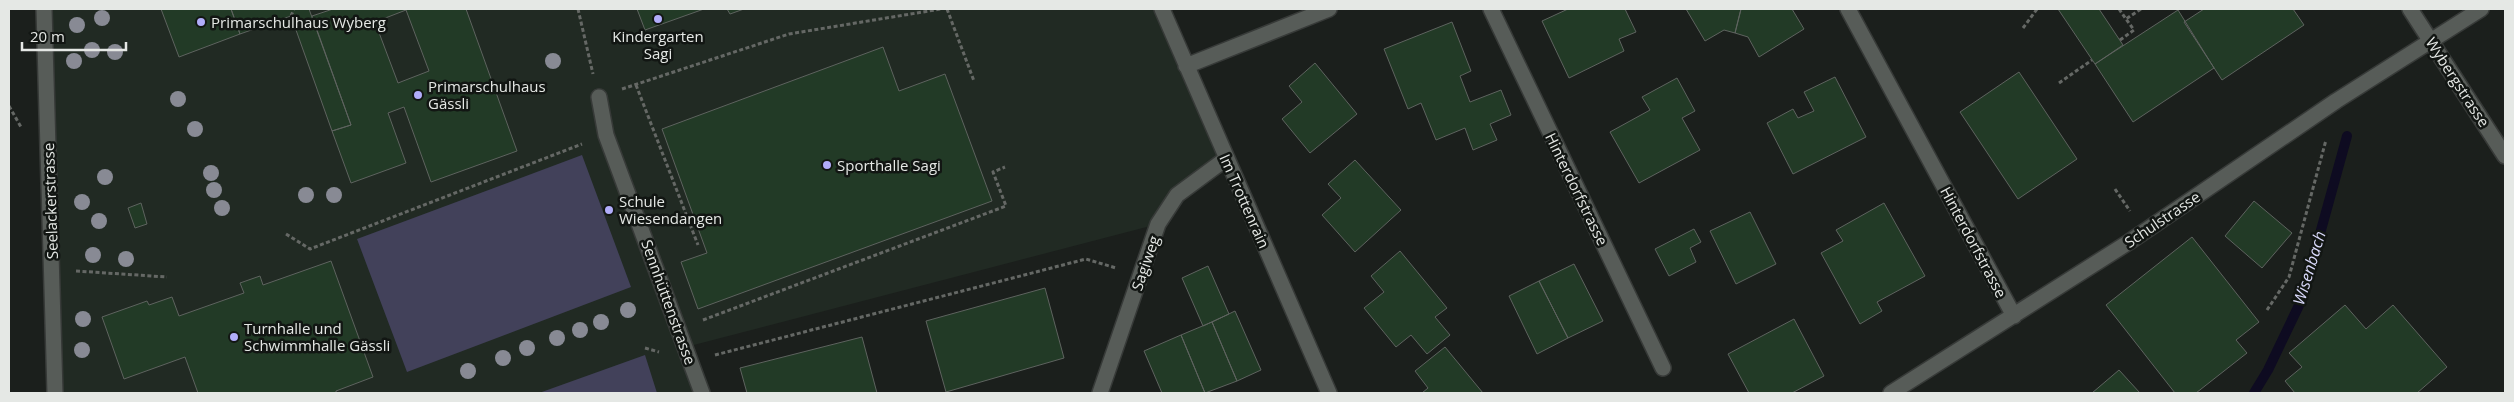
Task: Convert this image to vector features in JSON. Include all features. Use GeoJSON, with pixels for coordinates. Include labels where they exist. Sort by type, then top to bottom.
{"type":"FeatureCollection","features":[{"type":"Feature","properties":{"kind":"street","name":"Seelackerstrasse"},"geometry":{"type":"LineString","coordinates":[[44,9],[56,393]]}},
{"type":"Feature","properties":{"kind":"street","name":"Im Trottenrain"},"geometry":{"type":"LineString","coordinates":[[1162,9],[1329,393]]}},
{"type":"Feature","properties":{"kind":"street"},"geometry":{"type":"LineString","coordinates":[[1186,66],[1329,9]]}},
{"type":"Feature","properties":{"kind":"street","name":"Hinterdorfstrasse"},"geometry":{"type":"LineString","coordinates":[[1490,9],[1663,368]]}},
{"type":"Feature","properties":{"kind":"street","name":"Hinterdorfstrasse"},"geometry":{"type":"LineString","coordinates":[[1848,9],[2014,316]]}},
{"type":"Feature","properties":{"kind":"street","name":"Wybergstrasse"},"geometry":{"type":"LineString","coordinates":[[2410,9],[2505,156]]}},
{"type":"Feature","properties":{"kind":"street","name":"Schulstrasse"},"geometry":{"type":"LineString","coordinates":[[1891,393],[2014,316],[2336,101],[2432,42],[2481,9]]}},
{"type":"Feature","properties":{"kind":"street","name":"Sennhüttenstrasse"},"geometry":{"type":"LineString","coordinates":[[599,97],[606,135],[702,393]]}},
{"type":"Feature","properties":{"kind":"street","name":"Sagiweg"},"geometry":{"type":"LineString","coordinates":[[1100,393],[1158,224],[1177,196],[1226,158]]}},
{"type":"Feature","properties":{"kind":"path"},"geometry":{"type":"LineString","coordinates":[[291,16],[294,9]]}},
{"type":"Feature","properties":{"kind":"path"},"geometry":{"type":"LineString","coordinates":[[578,9],[599,97],[789,34],[940,9]]}},
{"type":"Feature","properties":{"kind":"path"},"geometry":{"type":"LineString","coordinates":[[947,9],[974,81]]}},
{"type":"Feature","properties":{"kind":"path"},"geometry":{"type":"LineString","coordinates":[[2023,28],[2037,9]]}},
{"type":"Feature","properties":{"kind":"path"},"geometry":{"type":"LineString","coordinates":[[2119,9],[2134,30],[2120,40]]}},
{"type":"Feature","properties":{"kind":"path"},"geometry":{"type":"LineString","coordinates":[[2126,19],[2141,9]]}},
{"type":"Feature","properties":{"kind":"path"},"geometry":{"type":"LineString","coordinates":[[2059,83],[2092,60]]}},
{"type":"Feature","properties":{"kind":"path"},"geometry":{"type":"LineString","coordinates":[[636,85],[698,245]]}},
{"type":"Feature","properties":{"kind":"path"},"geometry":{"type":"LineString","coordinates":[[2267,310],[2289,277],[2336,101]]}},
{"type":"Feature","properties":{"kind":"path"},"geometry":{"type":"LineString","coordinates":[[286,234],[310,249],[606,135]]}},
{"type":"Feature","properties":{"kind":"path"},"geometry":{"type":"LineString","coordinates":[[679,329],[1006,206],[993,172],[1005,167]]}},
{"type":"Feature","properties":{"kind":"path"},"geometry":{"type":"LineString","coordinates":[[2116,189],[2128,207]]}},
{"type":"Feature","properties":{"kind":"path"},"geometry":{"type":"LineString","coordinates":[[690,361],[1086,259],[1140,275]]}},
{"type":"Feature","properties":{"kind":"path"},"geometry":{"type":"LineString","coordinates":[[53,269],[167,277]]}},
{"type":"Feature","properties":{"kind":"shaded area","name":"Schule Wiesendangen"},"geometry":{"type":"Polygon","coordinates":[[[44,9],[1162,9],[1227,158],[1177,195],[1158,224],[686,347],[700,393],[61,393],[44,9]]]}},
{"type":"Feature","properties":{"kind":"shaded area"},"geometry":{"type":"Polygon","coordinates":[[[582,155],[631,287],[407,372],[357,239],[582,155]]]}},
{"type":"Feature","properties":{"kind":"shaded area"},"geometry":{"type":"Polygon","coordinates":[[[645,355],[657,393],[539,393],[645,355]]]}},
{"type":"Feature","properties":{"kind":"building","name":"Primarschulhaus Wyberg"},"geometry":{"type":"Polygon","coordinates":[[[161,9],[231,9],[240,34],[179,57],[161,9]]]}},
{"type":"Feature","properties":{"kind":"building"},"geometry":{"type":"Polygon","coordinates":[[[231,9],[309,9],[351,125],[332,131],[291,16],[240,34],[231,9]]]}},
{"type":"Feature","properties":{"kind":"building","name":"Primarschulhaus Gässli"},"geometry":{"type":"Polygon","coordinates":[[[333,9],[466,9],[517,151],[431,182],[404,107],[388,113],[406,163],[351,183],[332,131],[351,125],[312,16],[333,9]],[[406,10],[375,22],[398,83],[429,71],[406,10]]]}},
{"type":"Feature","properties":{"kind":"building","name":"Kindergarten Sagi"},"geometry":{"type":"Polygon","coordinates":[[[637,9],[704,9],[645,30],[637,9]]]}},
{"type":"Feature","properties":{"kind":"building","name":"Kindergarten Sagi"},"geometry":{"type":"Polygon","coordinates":[[[727,9],[744,9],[730,14],[727,9]]]}},
{"type":"Feature","properties":{"kind":"building"},"geometry":{"type":"Polygon","coordinates":[[[1568,9],[1625,9],[1636,32],[1619,39],[1624,51],[1569,78],[1542,21],[1568,9]]]}},
{"type":"Feature","properties":{"kind":"building"},"geometry":{"type":"Polygon","coordinates":[[[1686,9],[1741,9],[1735,33],[1724,30],[1705,41],[1686,9]]]}},
{"type":"Feature","properties":{"kind":"building"},"geometry":{"type":"Polygon","coordinates":[[[1741,9],[1792,9],[1804,29],[1759,57],[1748,37],[1735,33],[1741,9]]]}},
{"type":"Feature","properties":{"kind":"building"},"geometry":{"type":"Polygon","coordinates":[[[2058,9],[2099,9],[2123,45],[2095,64],[2058,9]]]}},
{"type":"Feature","properties":{"kind":"building"},"geometry":{"type":"Polygon","coordinates":[[[2204,9],[2293,9],[2304,25],[2222,80],[2184,22],[2204,9]]]}},
{"type":"Feature","properties":{"kind":"building"},"geometry":{"type":"Polygon","coordinates":[[[2178,10],[2214,68],[2133,122],[2095,64],[2178,10]]]}},
{"type":"Feature","properties":{"kind":"building"},"geometry":{"type":"Polygon","coordinates":[[[1452,22],[1471,71],[1460,76],[1470,102],[1501,90],[1511,115],[1490,124],[1497,140],[1473,150],[1465,128],[1436,140],[1421,103],[1408,109],[1384,49],[1452,22]]]}},
{"type":"Feature","properties":{"kind":"building","name":"Sporthalle Sagi"},"geometry":{"type":"Polygon","coordinates":[[[883,47],[899,91],[945,74],[992,201],[698,309],[681,262],[707,253],[662,129],[883,47]]]}},
{"type":"Feature","properties":{"kind":"building"},"geometry":{"type":"Polygon","coordinates":[[[1315,63],[1357,114],[1310,153],[1282,119],[1302,102],[1289,86],[1315,63]]]}},
{"type":"Feature","properties":{"kind":"building"},"geometry":{"type":"Polygon","coordinates":[[[2019,72],[2077,159],[2018,199],[1960,112],[2019,72]]]}},
{"type":"Feature","properties":{"kind":"building"},"geometry":{"type":"Polygon","coordinates":[[[1835,77],[1866,137],[1793,174],[1767,123],[1793,109],[1798,118],[1814,111],[1804,92],[1835,77]]]}},
{"type":"Feature","properties":{"kind":"building"},"geometry":{"type":"Polygon","coordinates":[[[1677,78],[1695,111],[1682,118],[1700,150],[1639,183],[1610,132],[1650,110],[1642,97],[1677,78]]]}},
{"type":"Feature","properties":{"kind":"building"},"geometry":{"type":"Polygon","coordinates":[[[1355,160],[1401,210],[1355,252],[1322,215],[1341,198],[1328,184],[1355,160]]]}},
{"type":"Feature","properties":{"kind":"building"},"geometry":{"type":"Polygon","coordinates":[[[2254,201],[2292,233],[2262,268],[2225,236],[2254,201]]]}},
{"type":"Feature","properties":{"kind":"building"},"geometry":{"type":"Polygon","coordinates":[[[141,203],[147,224],[135,228],[128,208],[141,203]]]}},
{"type":"Feature","properties":{"kind":"building"},"geometry":{"type":"Polygon","coordinates":[[[1884,203],[1925,276],[1877,302],[1882,311],[1860,324],[1821,253],[1843,241],[1836,230],[1884,203]]]}},
{"type":"Feature","properties":{"kind":"building"},"geometry":{"type":"Polygon","coordinates":[[[1750,212],[1776,264],[1736,284],[1710,231],[1750,212]]]}},
{"type":"Feature","properties":{"kind":"building"},"geometry":{"type":"Polygon","coordinates":[[[1694,229],[1701,242],[1690,248],[1696,262],[1669,276],[1655,249],[1694,229]]]}},
{"type":"Feature","properties":{"kind":"building"},"geometry":{"type":"Polygon","coordinates":[[[2192,237],[2259,322],[2236,340],[2247,353],[2196,393],[2175,393],[2106,305],[2192,237]]]}},
{"type":"Feature","properties":{"kind":"building"},"geometry":{"type":"Polygon","coordinates":[[[1400,251],[1447,308],[1435,317],[1450,335],[1427,354],[1411,335],[1396,347],[1364,308],[1384,292],[1371,276],[1400,251]]]}},
{"type":"Feature","properties":{"kind":"building","name":"Turnhalle und Schwimmhalle Gässli"},"geometry":{"type":"Polygon","coordinates":[[[331,261],[373,377],[336,391],[336,393],[198,393],[185,357],[124,379],[102,317],[147,301],[149,305],[172,297],[179,316],[244,293],[240,283],[260,276],[263,285],[331,261]]]}},
{"type":"Feature","properties":{"kind":"building"},"geometry":{"type":"Polygon","coordinates":[[[1574,264],[1603,321],[1568,338],[1539,281],[1574,264]]]}},
{"type":"Feature","properties":{"kind":"building"},"geometry":{"type":"Polygon","coordinates":[[[1208,266],[1229,314],[1203,326],[1182,278],[1208,266]]]}},
{"type":"Feature","properties":{"kind":"building"},"geometry":{"type":"Polygon","coordinates":[[[1539,281],[1568,338],[1537,354],[1509,296],[1539,281]]]}},
{"type":"Feature","properties":{"kind":"building"},"geometry":{"type":"Polygon","coordinates":[[[1045,288],[1064,358],[946,392],[926,321],[1045,288]]]}},
{"type":"Feature","properties":{"kind":"building"},"geometry":{"type":"Polygon","coordinates":[[[2345,305],[2366,329],[2393,305],[2447,367],[2417,393],[2295,393],[2285,381],[2302,367],[2289,353],[2345,305]]]}},
{"type":"Feature","properties":{"kind":"building"},"geometry":{"type":"Polygon","coordinates":[[[1235,311],[1261,370],[1237,381],[1212,322],[1235,311]]]}},
{"type":"Feature","properties":{"kind":"building"},"geometry":{"type":"Polygon","coordinates":[[[1794,319],[1824,376],[1792,393],[1749,393],[1728,354],[1794,319]]]}},
{"type":"Feature","properties":{"kind":"building"},"geometry":{"type":"Polygon","coordinates":[[[1212,322],[1237,381],[1205,393],[1181,335],[1212,322]]]}},
{"type":"Feature","properties":{"kind":"building"},"geometry":{"type":"Polygon","coordinates":[[[1181,335],[1205,393],[1162,393],[1144,351],[1181,335]]]}},
{"type":"Feature","properties":{"kind":"building"},"geometry":{"type":"Polygon","coordinates":[[[862,337],[877,393],[747,393],[740,368],[862,337]]]}},
{"type":"Feature","properties":{"kind":"building"},"geometry":{"type":"Polygon","coordinates":[[[1445,347],[1483,393],[1422,393],[1428,388],[1415,371],[1445,347]]]}},
{"type":"Feature","properties":{"kind":"building"},"geometry":{"type":"Polygon","coordinates":[[[2119,370],[2140,393],[2092,393],[2119,370]]]}},
{"type":"Feature","properties":{"kind":"waterway","name":"Wisenbach"},"geometry":{"type":"LineString","coordinates":[[2254,393],[2268,370],[2302,299],[2347,136]]}},
{"type":"Feature","properties":{"kind":"place","name":"Kindergarten Sagi"},"geometry":{"type":"Point","coordinates":[658,19]}},
{"type":"Feature","properties":{"kind":"place","name":"Primarschulhaus Wyberg"},"geometry":{"type":"Point","coordinates":[201,22]}},
{"type":"Feature","properties":{"kind":"place","name":"Primarschulhaus Gässli"},"geometry":{"type":"Point","coordinates":[418,95]}},
{"type":"Feature","properties":{"kind":"place","name":"Sporthalle Sagi"},"geometry":{"type":"Point","coordinates":[827,165]}},
{"type":"Feature","properties":{"kind":"place","name":"Schule Wiesendangen"},"geometry":{"type":"Point","coordinates":[609,210]}},
{"type":"Feature","properties":{"kind":"place","name":"Turnhalle und Schwimmhalle Gässli"},"geometry":{"type":"Point","coordinates":[234,337]}}]}
